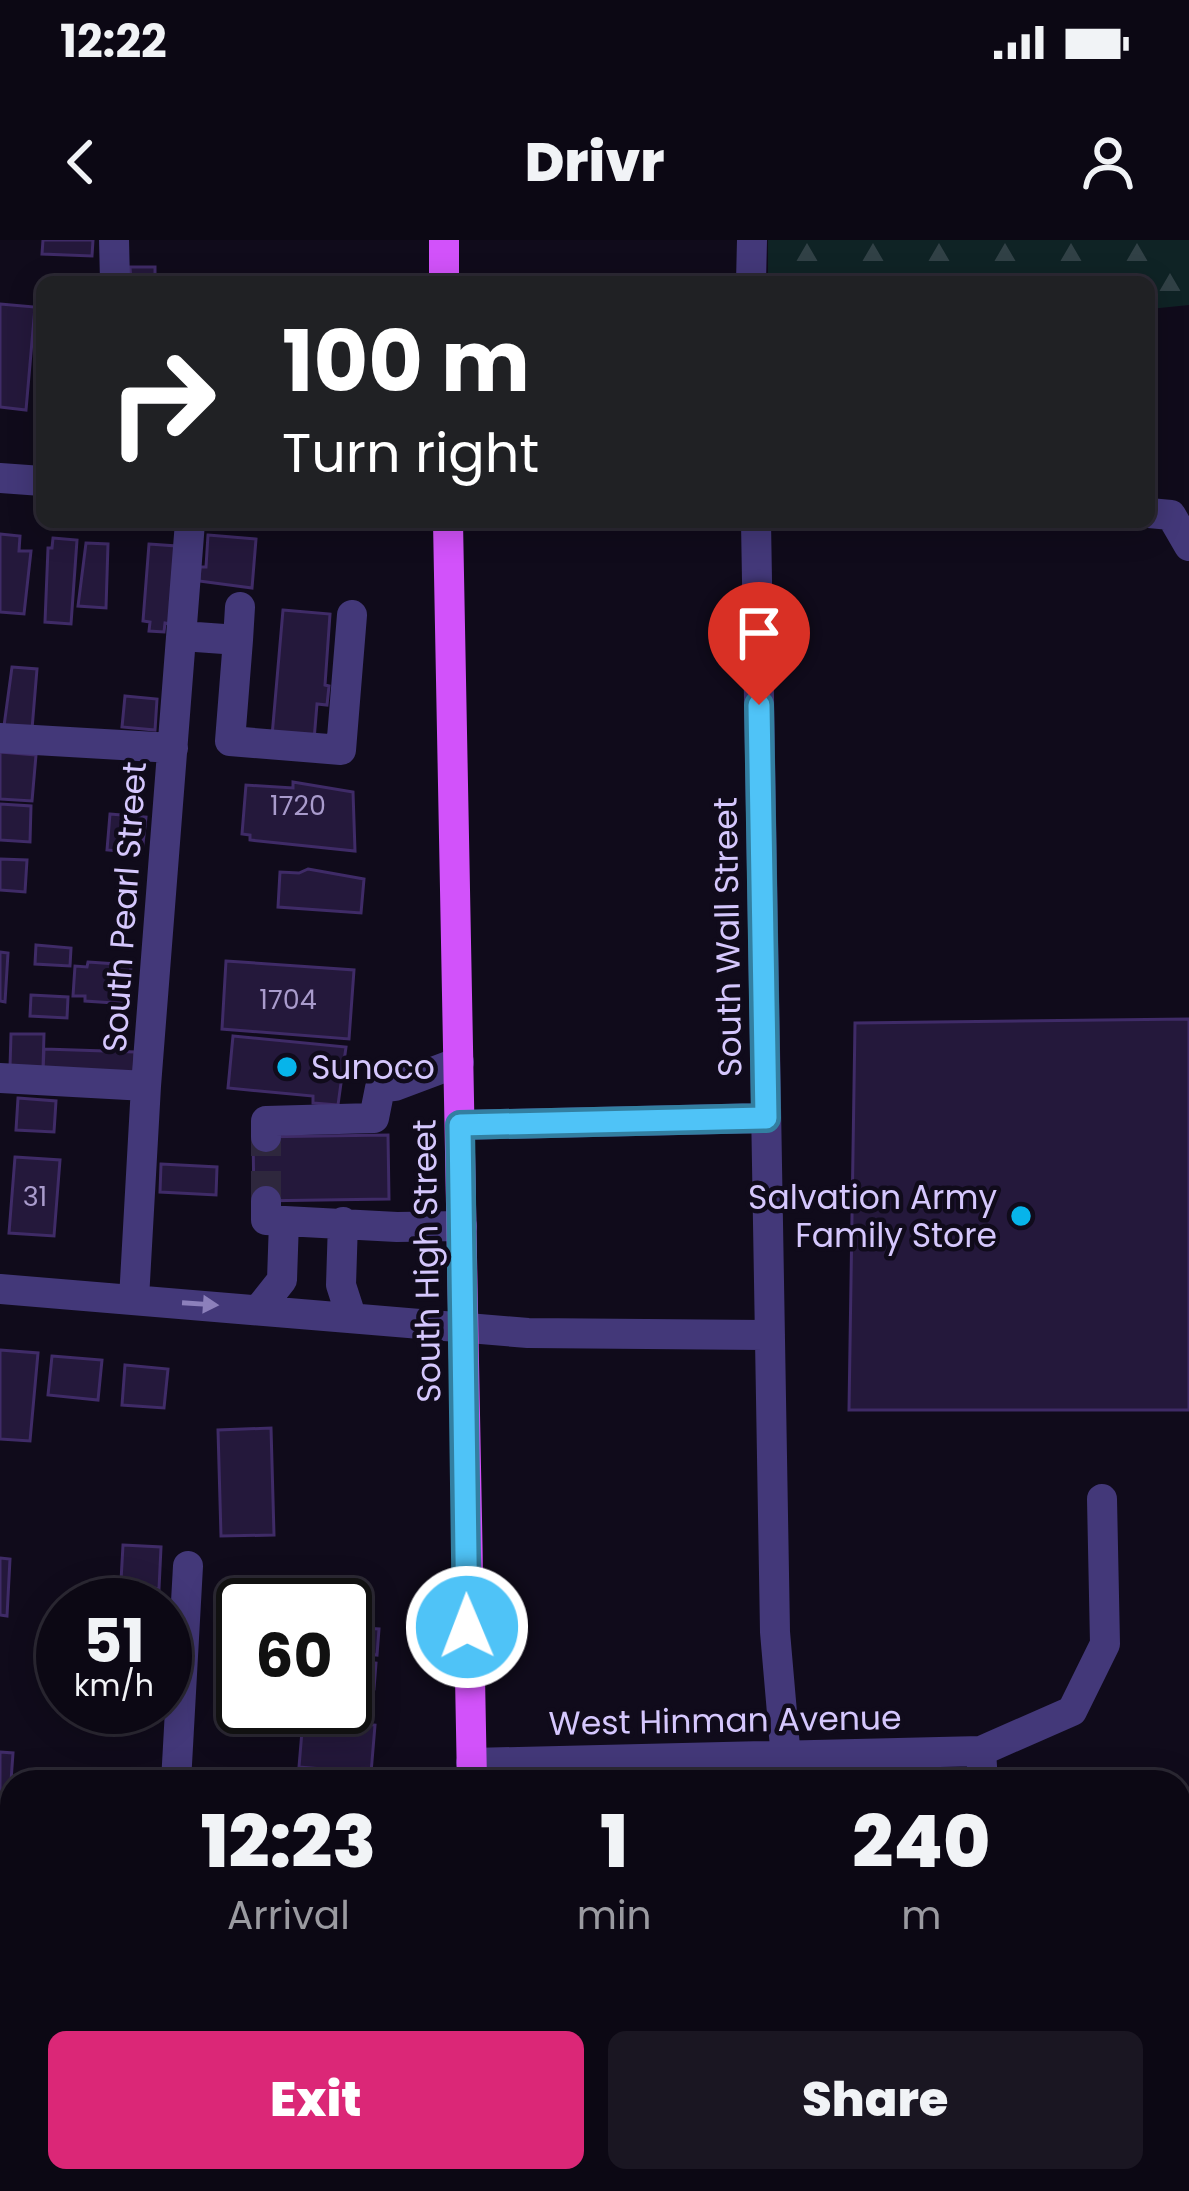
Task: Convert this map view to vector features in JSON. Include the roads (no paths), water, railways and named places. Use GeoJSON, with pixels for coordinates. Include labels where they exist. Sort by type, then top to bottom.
{"type":"FeatureCollection","features":[{"type":"Feature","properties":{"kind":"main road"},"geometry":{"type":"LineString","coordinates":[[444,240],[444,276]]}},
{"type":"Feature","properties":{"kind":"main road","name":"South High Street"},"geometry":{"type":"LineString","coordinates":[[448,528],[472,1770]]}},
{"type":"Feature","properties":{"kind":"street"},"geometry":{"type":"LineString","coordinates":[[114,240],[115,276]]}},
{"type":"Feature","properties":{"kind":"street"},"geometry":{"type":"LineString","coordinates":[[752,240],[752,276]]}},
{"type":"Feature","properties":{"kind":"street"},"geometry":{"type":"LineString","coordinates":[[0,478],[36,481]]}},
{"type":"Feature","properties":{"kind":"street"},"geometry":{"type":"LineString","coordinates":[[1155,514],[1171,515],[1189,546]]}},
{"type":"Feature","properties":{"kind":"street","name":"South Pearl Street"},"geometry":{"type":"LineString","coordinates":[[134,1299],[190,528]]}},
{"type":"Feature","properties":{"kind":"street","name":"South Wall Street"},"geometry":{"type":"LineString","coordinates":[[756,528],[775,1632],[786,1768]]}},
{"type":"Feature","properties":{"kind":"street"},"geometry":{"type":"LineString","coordinates":[[240,608],[230,741],[341,750],[352,615]]}},
{"type":"Feature","properties":{"kind":"street"},"geometry":{"type":"LineString","coordinates":[[182,636],[238,640]]}},
{"type":"Feature","properties":{"kind":"street"},"geometry":{"type":"LineString","coordinates":[[0,738],[173,748]]}},
{"type":"Feature","properties":{"kind":"street"},"geometry":{"type":"LineString","coordinates":[[266,1137],[266,1121],[374,1118],[380,1088],[459,1062]]}},
{"type":"Feature","properties":{"kind":"street"},"geometry":{"type":"LineString","coordinates":[[0,1078],[146,1086]]}},
{"type":"Feature","properties":{"kind":"street"},"geometry":{"type":"LineString","coordinates":[[460,1125],[766,1118]]}},
{"type":"Feature","properties":{"kind":"street"},"geometry":{"type":"LineString","coordinates":[[259,1309],[282,1280],[275,1211],[343,1222],[462,1226]]}},
{"type":"Feature","properties":{"kind":"street"},"geometry":{"type":"LineString","coordinates":[[343,1222],[341,1285],[351,1316]]}},
{"type":"Feature","properties":{"kind":"street"},"geometry":{"type":"LineString","coordinates":[[0,1289],[528,1333],[770,1335]]}},
{"type":"Feature","properties":{"kind":"street"},"geometry":{"type":"LineString","coordinates":[[982,1766],[1072,1711],[1105,1644],[1102,1499]]}},
{"type":"Feature","properties":{"kind":"street"},"geometry":{"type":"LineString","coordinates":[[177,1770],[188,1566]]}},
{"type":"Feature","properties":{"kind":"street","name":"West Hinman Avenue"},"geometry":{"type":"LineString","coordinates":[[660,1770],[982,1766]]}},
{"type":"Feature","properties":{"kind":"tunnel"},"geometry":{"type":"LineString","coordinates":[[266,1137],[266,1201]]}},
{"type":"Feature","properties":{"kind":"place","name":"Sunoco"},"geometry":{"type":"Point","coordinates":[287,1067]}},
{"type":"Feature","properties":{"kind":"place","name":"Salvation Army Family Store"},"geometry":{"type":"Point","coordinates":[1021,1216]}}]}
